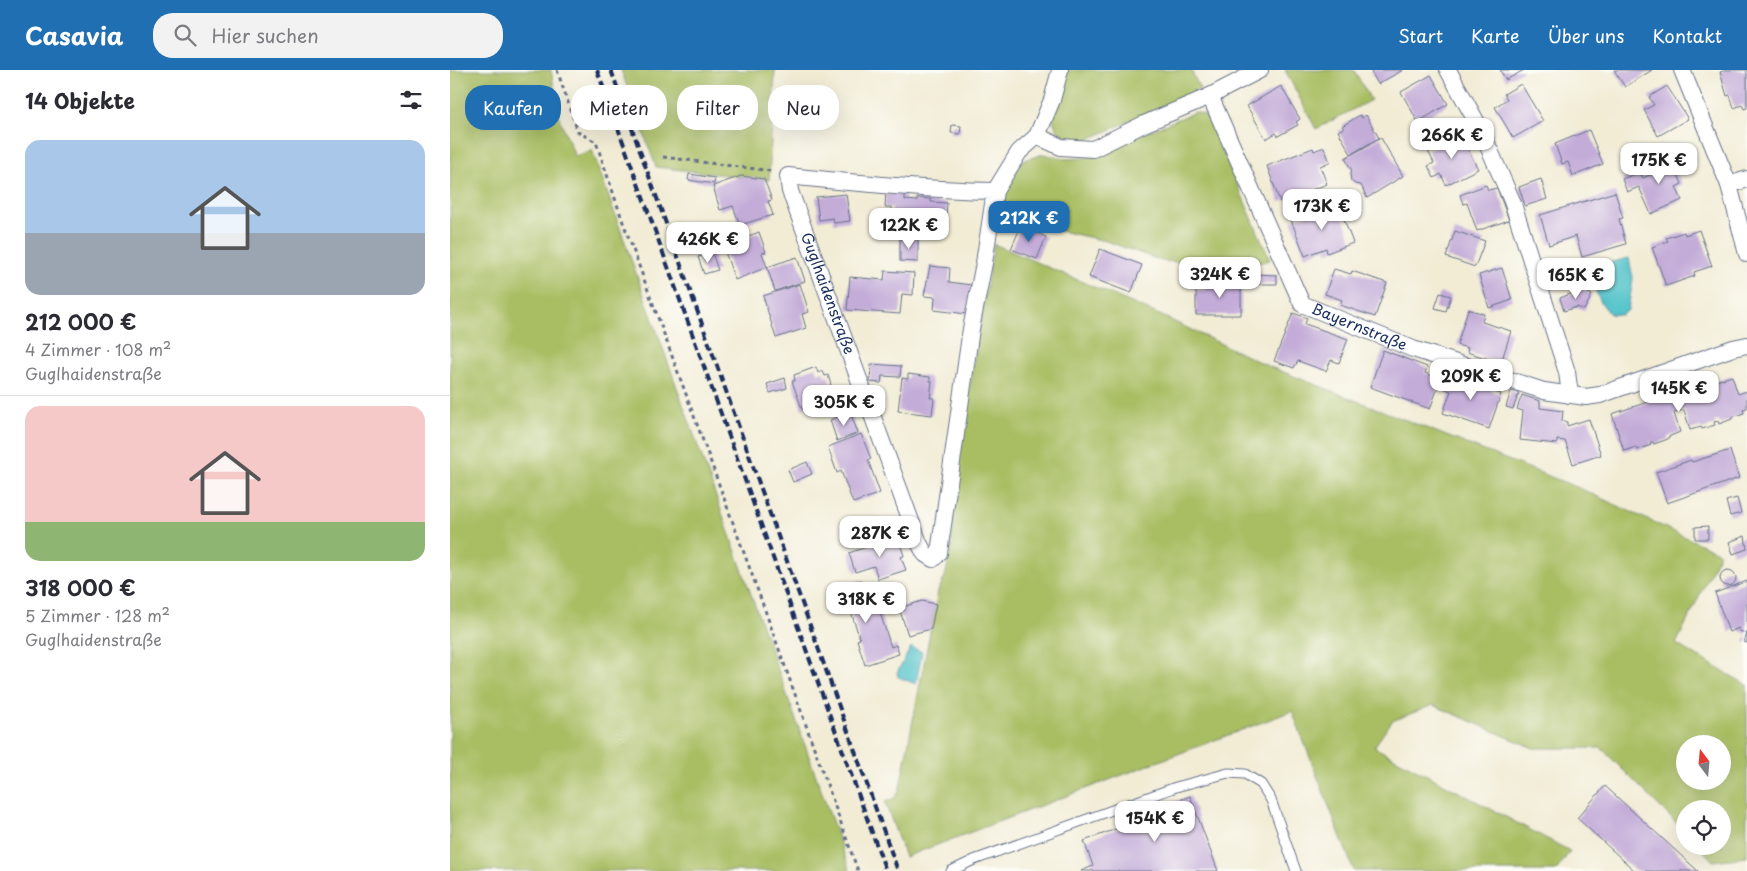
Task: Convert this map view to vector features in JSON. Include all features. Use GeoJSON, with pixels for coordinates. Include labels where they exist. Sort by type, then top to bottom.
{"type":"FeatureCollection","features":[{"type":"Feature","properties":{"kind":"street","name":"Guglhaidenstraße"},"geometry":{"type":"LineString","coordinates":[[788,176],[790,191],[919,543],[925,554],[932,559],[939,553],[971,329],[995,191],[1019,152],[1037,136],[1052,100],[1060,70]]}},
{"type":"Feature","properties":{"kind":"street"},"geometry":{"type":"LineString","coordinates":[[1037,136],[1061,147],[1092,149],[1210,96],[1260,70]]}},
{"type":"Feature","properties":{"kind":"street"},"geometry":{"type":"LineString","coordinates":[[1448,70],[1481,130],[1512,201],[1567,372],[1570,395]]}},
{"type":"Feature","properties":{"kind":"street"},"geometry":{"type":"LineString","coordinates":[[1682,70],[1729,185],[1747,254]]}},
{"type":"Feature","properties":{"kind":"street","name":"Bayernstraße"},"geometry":{"type":"LineString","coordinates":[[1210,96],[1302,304],[1414,349],[1544,391],[1586,397],[1600,395],[1733,348],[1747,345]]}},
{"type":"Feature","properties":{"kind":"street"},"geometry":{"type":"LineString","coordinates":[[788,176],[913,187],[995,191]]}},
{"type":"Feature","properties":{"kind":"street"},"geometry":{"type":"LineString","coordinates":[[1729,185],[1747,180]]}},
{"type":"Feature","properties":{"kind":"lane"},"geometry":{"type":"LineString","coordinates":[[951,871],[974,860],[1176,787],[1228,773],[1245,774],[1261,784],[1271,800],[1296,871]]}},
{"type":"Feature","properties":{"kind":"path"},"geometry":{"type":"LineString","coordinates":[[557,70],[578,132],[596,142],[623,222],[858,871]]}},
{"type":"Feature","properties":{"kind":"path"},"geometry":{"type":"LineString","coordinates":[[663,157],[764,170],[788,176]]}},
{"type":"Feature","properties":{"kind":"green space"},"geometry":{"type":"Polygon","coordinates":[[[450,70],[551,70],[554,85],[465,85],[465,130],[561,130],[561,122],[575,156],[592,150],[850,871],[450,871],[450,70]]]}},
{"type":"Feature","properties":{"kind":"green space"},"geometry":{"type":"Polygon","coordinates":[[[621,70],[775,70],[774,85],[768,85],[768,130],[772,130],[769,180],[656,167],[643,130],[667,130],[667,85],[626,85],[621,70]]]}},
{"type":"Feature","properties":{"kind":"green space"},"geometry":{"type":"Polygon","coordinates":[[[1066,70],[1191,70],[1200,89],[1094,137],[1077,141],[1068,139],[1060,133],[1053,120],[1055,105],[1066,70]]]}},
{"type":"Feature","properties":{"kind":"green space"},"geometry":{"type":"Polygon","coordinates":[[[1285,70],[1354,70],[1371,100],[1316,129],[1285,70]]]}},
{"type":"Feature","properties":{"kind":"green space"},"geometry":{"type":"Polygon","coordinates":[[[1195,112],[1205,115],[1214,131],[1270,260],[1244,266],[1162,261],[1106,241],[1047,228],[1003,213],[1002,190],[1022,161],[1043,154],[1066,159],[1085,158],[1195,112]]]}},
{"type":"Feature","properties":{"kind":"green space"},"geometry":{"type":"Polygon","coordinates":[[[994,244],[1162,316],[1268,366],[1579,488],[1720,553],[1676,644],[1747,685],[1747,857],[1713,861],[1707,855],[1731,855],[1731,800],[1676,800],[1676,823],[1601,748],[1533,748],[1433,705],[1392,721],[1374,747],[1570,851],[1556,871],[1354,871],[1292,711],[905,857],[885,802],[894,798],[899,792],[938,591],[945,577],[951,548],[957,459],[994,244]]]}},
{"type":"Feature","properties":{"kind":"water"},"geometry":{"type":"Polygon","coordinates":[[[1629,258],[1633,278],[1628,310],[1621,315],[1610,314],[1596,292],[1596,266],[1629,258]]]}},
{"type":"Feature","properties":{"kind":"water"},"geometry":{"type":"Polygon","coordinates":[[[911,647],[922,652],[916,684],[898,677],[897,673],[911,647]]]}},
{"type":"Feature","properties":{"kind":"building"},"geometry":{"type":"Polygon","coordinates":[[[1370,70],[1403,70],[1378,84],[1370,70]]]}},
{"type":"Feature","properties":{"kind":"building"},"geometry":{"type":"Polygon","coordinates":[[[1500,70],[1524,70],[1506,80],[1500,70]]]}},
{"type":"Feature","properties":{"kind":"building"},"geometry":{"type":"Polygon","coordinates":[[[1614,70],[1652,70],[1625,87],[1614,70]]]}},
{"type":"Feature","properties":{"kind":"building"},"geometry":{"type":"Polygon","coordinates":[[[1747,70],[1747,108],[1744,109],[1742,105],[1734,108],[1730,95],[1727,96],[1720,72],[1747,70]]]}},
{"type":"Feature","properties":{"kind":"building"},"geometry":{"type":"Polygon","coordinates":[[[1431,75],[1448,104],[1418,122],[1401,92],[1431,75]]]}},
{"type":"Feature","properties":{"kind":"building"},"geometry":{"type":"Polygon","coordinates":[[[1521,84],[1543,121],[1513,138],[1495,107],[1507,99],[1504,94],[1521,84]]]}},
{"type":"Feature","properties":{"kind":"building"},"geometry":{"type":"Polygon","coordinates":[[[1281,86],[1300,119],[1296,122],[1298,125],[1278,136],[1276,133],[1266,139],[1247,106],[1281,86]]]}},
{"type":"Feature","properties":{"kind":"building"},"geometry":{"type":"Polygon","coordinates":[[[1667,86],[1688,119],[1658,136],[1644,110],[1654,105],[1649,97],[1667,86]]]}},
{"type":"Feature","properties":{"kind":"building"},"geometry":{"type":"Polygon","coordinates":[[[1360,115],[1362,118],[1366,115],[1379,138],[1351,154],[1338,131],[1344,128],[1342,126],[1360,115]]]}},
{"type":"Feature","properties":{"kind":"building"},"geometry":{"type":"Polygon","coordinates":[[[952,125],[961,126],[960,134],[951,133],[952,125]]]}},
{"type":"Feature","properties":{"kind":"building"},"geometry":{"type":"Polygon","coordinates":[[[1589,130],[1603,164],[1573,176],[1568,162],[1562,164],[1555,144],[1589,130]]]}},
{"type":"Feature","properties":{"kind":"building"},"geometry":{"type":"Polygon","coordinates":[[[1460,134],[1478,169],[1446,185],[1441,174],[1434,178],[1428,166],[1434,163],[1428,151],[1460,134]]]}},
{"type":"Feature","properties":{"kind":"building"},"geometry":{"type":"Polygon","coordinates":[[[1381,138],[1403,176],[1367,198],[1361,185],[1351,181],[1350,173],[1352,171],[1345,158],[1381,138]]]}},
{"type":"Feature","properties":{"kind":"building"},"geometry":{"type":"Polygon","coordinates":[[[1324,147],[1330,162],[1320,166],[1327,184],[1280,202],[1267,166],[1313,148],[1314,151],[1324,147]]]}},
{"type":"Feature","properties":{"kind":"building"},"geometry":{"type":"Polygon","coordinates":[[[1690,153],[1693,160],[1675,168],[1682,184],[1676,187],[1682,200],[1651,214],[1639,187],[1627,192],[1622,179],[1640,172],[1643,178],[1668,167],[1666,163],[1690,153]]]}},
{"type":"Feature","properties":{"kind":"building"},"geometry":{"type":"Polygon","coordinates":[[[689,174],[715,178],[714,184],[688,180],[689,174]]]}},
{"type":"Feature","properties":{"kind":"building"},"geometry":{"type":"Polygon","coordinates":[[[741,176],[764,179],[772,200],[768,201],[773,215],[740,225],[733,206],[720,210],[713,186],[741,176]]]}},
{"type":"Feature","properties":{"kind":"building"},"geometry":{"type":"Polygon","coordinates":[[[1541,179],[1547,199],[1525,206],[1519,187],[1541,179]]]}},
{"type":"Feature","properties":{"kind":"building"},"geometry":{"type":"Polygon","coordinates":[[[1486,185],[1488,190],[1497,188],[1509,220],[1477,231],[1467,203],[1463,204],[1460,195],[1486,185]]]}},
{"type":"Feature","properties":{"kind":"building"},"geometry":{"type":"Polygon","coordinates":[[[1615,192],[1623,218],[1619,219],[1626,244],[1582,257],[1576,236],[1549,245],[1540,215],[1615,192]]]}},
{"type":"Feature","properties":{"kind":"building"},"geometry":{"type":"Polygon","coordinates":[[[886,193],[905,194],[905,200],[917,201],[917,198],[931,199],[931,202],[947,203],[945,231],[913,230],[913,228],[891,226],[892,207],[885,207],[886,193]]]}},
{"type":"Feature","properties":{"kind":"building"},"geometry":{"type":"Polygon","coordinates":[[[846,194],[850,221],[834,223],[833,218],[819,220],[816,197],[846,194]]]}},
{"type":"Feature","properties":{"kind":"building"},"geometry":{"type":"Polygon","coordinates":[[[1338,204],[1353,243],[1327,253],[1326,248],[1305,256],[1291,220],[1338,204]]]}},
{"type":"Feature","properties":{"kind":"building"},"geometry":{"type":"Polygon","coordinates":[[[1021,226],[1046,237],[1037,259],[1011,249],[1021,226]]]}},
{"type":"Feature","properties":{"kind":"building"},"geometry":{"type":"Polygon","coordinates":[[[1699,230],[1712,266],[1694,272],[1695,276],[1666,286],[1652,247],[1668,241],[1666,238],[1684,232],[1685,235],[1699,230]]]}},
{"type":"Feature","properties":{"kind":"building"},"geometry":{"type":"Polygon","coordinates":[[[1455,231],[1485,241],[1475,267],[1446,257],[1455,231]]]}},
{"type":"Feature","properties":{"kind":"building"},"geometry":{"type":"Polygon","coordinates":[[[759,232],[766,252],[762,253],[767,267],[735,280],[723,246],[759,232]]]}},
{"type":"Feature","properties":{"kind":"building"},"geometry":{"type":"Polygon","coordinates":[[[900,239],[918,239],[918,262],[900,261],[900,239]]]}},
{"type":"Feature","properties":{"kind":"building"},"geometry":{"type":"Polygon","coordinates":[[[1100,249],[1142,265],[1131,293],[1089,277],[1100,249]]]}},
{"type":"Feature","properties":{"kind":"building"},"geometry":{"type":"Polygon","coordinates":[[[712,253],[718,270],[704,274],[698,257],[712,253]]]}},
{"type":"Feature","properties":{"kind":"building"},"geometry":{"type":"Polygon","coordinates":[[[797,257],[805,281],[775,291],[767,267],[797,257]]]}},
{"type":"Feature","properties":{"kind":"building"},"geometry":{"type":"Polygon","coordinates":[[[930,266],[950,268],[949,282],[971,285],[967,314],[934,310],[935,297],[924,296],[930,266]]]}},
{"type":"Feature","properties":{"kind":"building"},"geometry":{"type":"Polygon","coordinates":[[[1502,268],[1512,300],[1489,308],[1479,275],[1502,268]]]}},
{"type":"Feature","properties":{"kind":"building"},"geometry":{"type":"Polygon","coordinates":[[[1334,269],[1351,274],[1352,271],[1387,283],[1375,317],[1340,305],[1342,300],[1325,294],[1334,269]]]}},
{"type":"Feature","properties":{"kind":"building"},"geometry":{"type":"Polygon","coordinates":[[[885,271],[914,273],[913,295],[902,294],[900,314],[847,310],[850,277],[884,280],[885,271]]]}},
{"type":"Feature","properties":{"kind":"building"},"geometry":{"type":"Polygon","coordinates":[[[1254,274],[1277,275],[1277,284],[1254,284],[1254,274]]]}},
{"type":"Feature","properties":{"kind":"building"},"geometry":{"type":"Polygon","coordinates":[[[1207,281],[1241,281],[1241,315],[1196,315],[1196,290],[1207,290],[1207,281]]]}},
{"type":"Feature","properties":{"kind":"building"},"geometry":{"type":"Polygon","coordinates":[[[800,284],[809,312],[802,314],[806,328],[776,338],[763,296],[800,284]]]}},
{"type":"Feature","properties":{"kind":"building"},"geometry":{"type":"Polygon","coordinates":[[[1577,287],[1592,295],[1584,310],[1577,307],[1564,311],[1560,298],[1573,293],[1577,287]]]}},
{"type":"Feature","properties":{"kind":"building"},"geometry":{"type":"Polygon","coordinates":[[[1440,293],[1451,296],[1446,311],[1435,308],[1440,293]]]}},
{"type":"Feature","properties":{"kind":"building"},"geometry":{"type":"Polygon","coordinates":[[[1468,309],[1484,314],[1482,322],[1511,331],[1501,363],[1467,352],[1468,348],[1457,345],[1468,309]]]}},
{"type":"Feature","properties":{"kind":"building"},"geometry":{"type":"Polygon","coordinates":[[[1293,313],[1307,318],[1305,324],[1348,339],[1339,363],[1331,360],[1326,371],[1298,361],[1294,368],[1274,361],[1293,313]]]}},
{"type":"Feature","properties":{"kind":"building"},"geometry":{"type":"Polygon","coordinates":[[[1383,350],[1427,367],[1425,373],[1441,379],[1430,409],[1370,387],[1383,350]]]}},
{"type":"Feature","properties":{"kind":"building"},"geometry":{"type":"Polygon","coordinates":[[[871,364],[901,366],[900,377],[882,376],[881,383],[870,382],[871,364]]]}},
{"type":"Feature","properties":{"kind":"building"},"geometry":{"type":"Polygon","coordinates":[[[816,367],[818,373],[823,371],[825,376],[828,375],[833,399],[802,409],[792,381],[795,381],[794,375],[816,367]]]}},
{"type":"Feature","properties":{"kind":"building"},"geometry":{"type":"Polygon","coordinates":[[[1451,372],[1493,387],[1491,391],[1501,394],[1489,429],[1443,413],[1451,391],[1445,389],[1451,372]]]}},
{"type":"Feature","properties":{"kind":"building"},"geometry":{"type":"Polygon","coordinates":[[[908,374],[930,377],[930,381],[932,381],[930,398],[934,398],[932,415],[898,411],[902,378],[908,379],[908,374]]]}},
{"type":"Feature","properties":{"kind":"building"},"geometry":{"type":"Polygon","coordinates":[[[1732,376],[1738,394],[1747,391],[1747,408],[1743,409],[1744,413],[1719,424],[1718,421],[1714,422],[1715,425],[1690,430],[1684,410],[1679,411],[1674,413],[1680,432],[1654,444],[1650,442],[1651,445],[1637,450],[1636,447],[1624,451],[1612,414],[1668,395],[1669,399],[1679,395],[1678,393],[1732,376]]]}},
{"type":"Feature","properties":{"kind":"building"},"geometry":{"type":"Polygon","coordinates":[[[785,378],[787,388],[770,393],[767,384],[785,378]]]}},
{"type":"Feature","properties":{"kind":"building"},"geometry":{"type":"Polygon","coordinates":[[[1511,391],[1519,393],[1513,409],[1506,407],[1511,391]]]}},
{"type":"Feature","properties":{"kind":"building"},"geometry":{"type":"Polygon","coordinates":[[[1522,395],[1540,401],[1540,408],[1563,411],[1562,421],[1567,422],[1567,426],[1589,419],[1601,455],[1573,464],[1565,441],[1557,440],[1557,444],[1520,440],[1523,411],[1517,409],[1522,395]]]}},
{"type":"Feature","properties":{"kind":"building"},"geometry":{"type":"Polygon","coordinates":[[[850,412],[858,433],[837,441],[830,420],[850,412]]]}},
{"type":"Feature","properties":{"kind":"building"},"geometry":{"type":"Polygon","coordinates":[[[861,434],[871,459],[868,460],[880,493],[853,503],[841,471],[837,473],[828,447],[861,434]]]}},
{"type":"Feature","properties":{"kind":"building"},"geometry":{"type":"Polygon","coordinates":[[[1730,450],[1739,478],[1667,503],[1656,472],[1691,460],[1692,462],[1730,450]]]}},
{"type":"Feature","properties":{"kind":"building"},"geometry":{"type":"Polygon","coordinates":[[[807,462],[812,474],[793,482],[788,470],[807,462]]]}},
{"type":"Feature","properties":{"kind":"building"},"geometry":{"type":"Polygon","coordinates":[[[1737,498],[1741,513],[1730,516],[1726,501],[1737,498]]]}},
{"type":"Feature","properties":{"kind":"building"},"geometry":{"type":"Polygon","coordinates":[[[1708,526],[1708,539],[1695,539],[1695,527],[1708,526]]]}},
{"type":"Feature","properties":{"kind":"building"},"geometry":{"type":"Polygon","coordinates":[[[898,536],[904,556],[901,557],[906,570],[878,579],[874,566],[855,572],[849,553],[898,536]]]}},
{"type":"Feature","properties":{"kind":"building"},"geometry":{"type":"Polygon","coordinates":[[[1745,536],[1747,549],[1733,554],[1729,542],[1745,536]]]}},
{"type":"Feature","properties":{"kind":"building"},"geometry":{"type":"Polygon","coordinates":[[[1725,570],[1731,570],[1736,575],[1734,584],[1725,586],[1720,581],[1720,575],[1725,570]]]}},
{"type":"Feature","properties":{"kind":"building"},"geometry":{"type":"Polygon","coordinates":[[[861,580],[869,606],[877,603],[891,647],[896,645],[899,654],[865,665],[857,640],[860,639],[851,612],[839,615],[833,595],[847,591],[846,585],[861,580]]]}},
{"type":"Feature","properties":{"kind":"building"},"geometry":{"type":"Polygon","coordinates":[[[1747,581],[1747,634],[1738,630],[1739,628],[1729,632],[1715,593],[1747,581]]]}},
{"type":"Feature","properties":{"kind":"building"},"geometry":{"type":"Polygon","coordinates":[[[922,601],[936,604],[931,629],[908,635],[899,608],[922,601]]]}},
{"type":"Feature","properties":{"kind":"building"},"geometry":{"type":"Polygon","coordinates":[[[1605,786],[1676,851],[1676,855],[1680,855],[1698,871],[1635,871],[1577,818],[1605,786]]]}},
{"type":"Feature","properties":{"kind":"building"},"geometry":{"type":"Polygon","coordinates":[[[1190,796],[1218,871],[1081,871],[1093,866],[1084,841],[1124,826],[1122,821],[1190,796]]]}},
{"type":"Feature","properties":{"kind":"railway"},"geometry":{"type":"LineString","coordinates":[[597,70],[886,871]]}},
{"type":"Feature","properties":{"kind":"railway"},"geometry":{"type":"LineString","coordinates":[[611,70],[898,871]]}}]}
